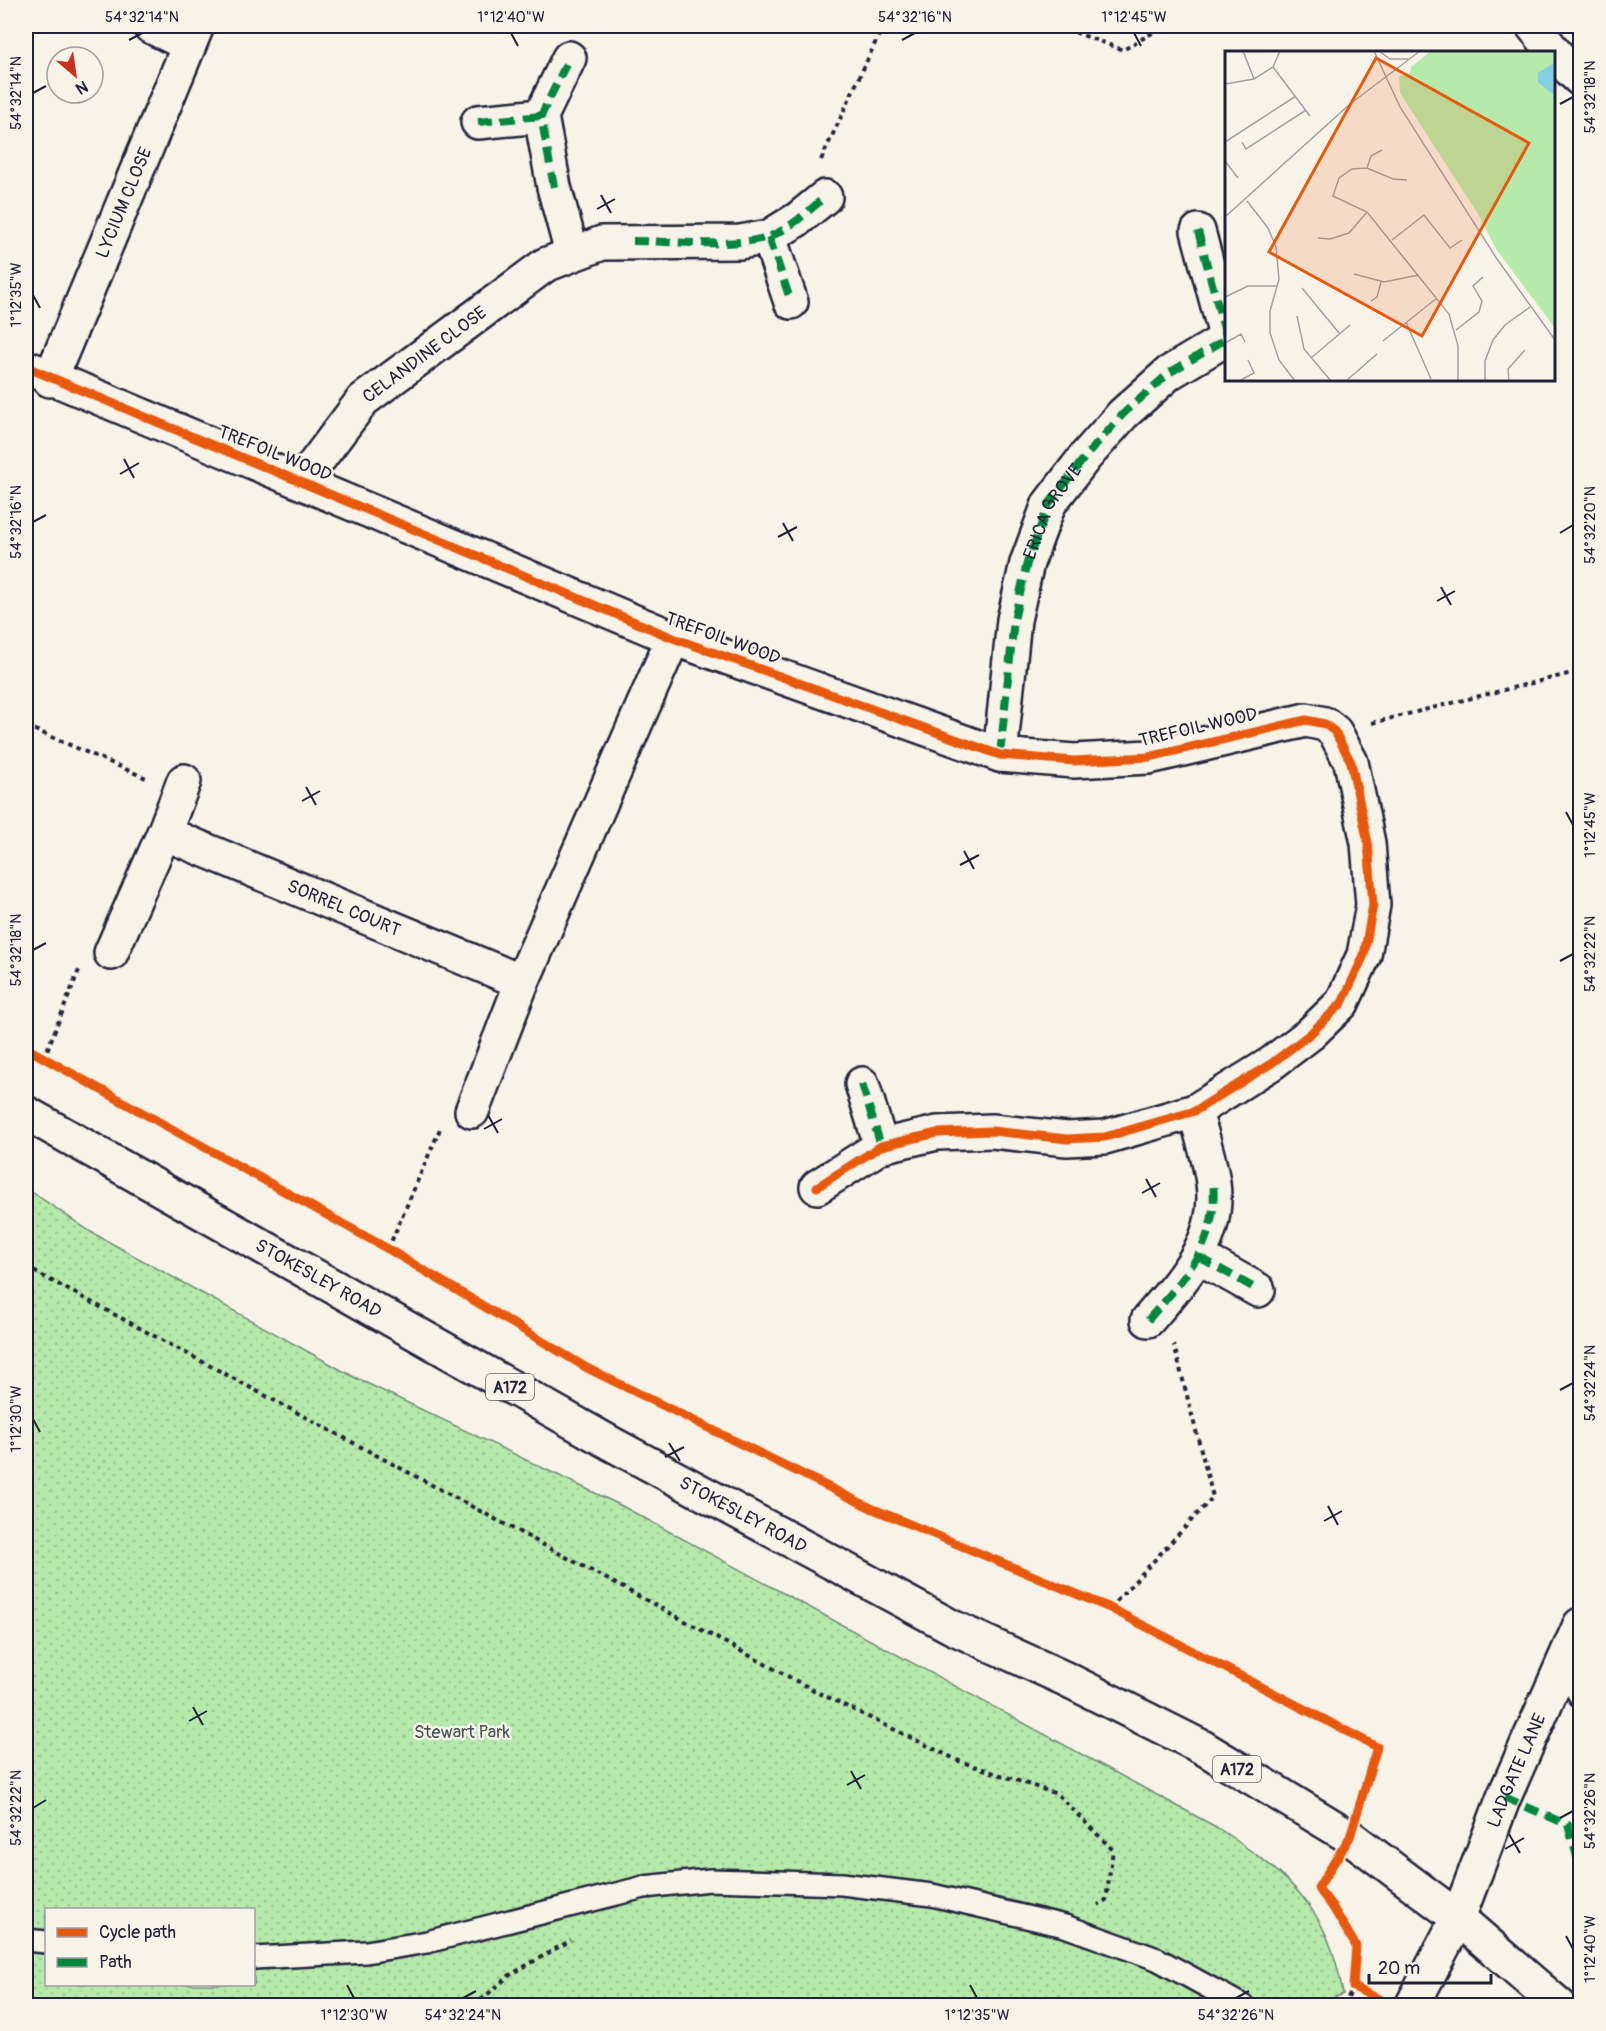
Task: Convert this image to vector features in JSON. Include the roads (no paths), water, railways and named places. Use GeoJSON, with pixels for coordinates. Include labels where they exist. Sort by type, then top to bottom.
{"type":"FeatureCollection","features":[{"type":"Feature","properties":{"kind":"street"},"geometry":{"type":"LineString","coordinates":[[150,26],[193,35]]}},
{"type":"Feature","properties":{"kind":"street"},"geometry":{"type":"LineString","coordinates":[[1533,26],[1554,51]]}},
{"type":"Feature","properties":{"kind":"street","name":"LYCIUM CLOSE"},"geometry":{"type":"LineString","coordinates":[[38,374],[193,35]]}},
{"type":"Feature","properties":{"kind":"street"},"geometry":{"type":"LineString","coordinates":[[1555,53],[1581,79]]}},
{"type":"Feature","properties":{"kind":"street"},"geometry":{"type":"LineString","coordinates":[[569,58],[541,117],[554,187],[572,253]]}},
{"type":"Feature","properties":{"kind":"street"},"geometry":{"type":"LineString","coordinates":[[478,122],[541,117]]}},
{"type":"Feature","properties":{"kind":"street"},"geometry":{"type":"LineString","coordinates":[[790,302],[769,237],[798,219],[825,197]]}},
{"type":"Feature","properties":{"kind":"street"},"geometry":{"type":"LineString","coordinates":[[1198,231],[1225,331]]}},
{"type":"Feature","properties":{"kind":"street","name":"CELANDINE CLOSE"},"geometry":{"type":"LineString","coordinates":[[302,481],[363,400],[545,266],[572,253],[602,243],[740,242],[769,237]]}},
{"type":"Feature","properties":{"kind":"street","name":"ERICA GROVE"},"geometry":{"type":"LineString","coordinates":[[1000,754],[1014,620],[1027,563],[1049,504],[1085,457],[1123,414],[1169,373],[1225,339]]}},
{"type":"Feature","properties":{"kind":"street","name":"TREFOIL WOOD"},"geometry":{"type":"LineString","coordinates":[[38,374],[302,481],[673,638],[1000,754],[1074,761],[1149,757],[1306,720],[1325,724],[1335,732],[1351,762],[1368,843],[1373,905],[1364,955],[1342,1003],[1310,1034],[1272,1063],[1195,1111]]}},
{"type":"Feature","properties":{"kind":"street"},"geometry":{"type":"LineString","coordinates":[[472,1110],[522,982],[673,638]]}},
{"type":"Feature","properties":{"kind":"street"},"geometry":{"type":"LineString","coordinates":[[111,953],[182,787]]}},
{"type":"Feature","properties":{"kind":"street","name":"SORREL COURT"},"geometry":{"type":"LineString","coordinates":[[164,833],[522,982]]}},
{"type":"Feature","properties":{"kind":"street"},"geometry":{"type":"LineString","coordinates":[[862,1084],[881,1146]]}},
{"type":"Feature","properties":{"kind":"street"},"geometry":{"type":"LineString","coordinates":[[818,1187],[881,1146],[948,1132],[992,1131],[1067,1138],[1105,1137],[1195,1111],[1213,1180],[1214,1208],[1199,1257],[1148,1320]]}},
{"type":"Feature","properties":{"kind":"street","name":"STOKESLEY ROAD"},"geometry":{"type":"LineString","coordinates":[[26,1113],[623,1450],[952,1627],[1059,1676],[1202,1747],[1350,1837],[1458,1918]]}},
{"type":"Feature","properties":{"kind":"street"},"geometry":{"type":"LineString","coordinates":[[1199,1257],[1258,1290]]}},
{"type":"Feature","properties":{"kind":"street","name":"LADGATE LANE"},"geometry":{"type":"LineString","coordinates":[[1412,2006],[1458,1918],[1504,1797],[1581,1625]]}},
{"type":"Feature","properties":{"kind":"street","name":"A172"},"geometry":{"type":"LineString","coordinates":[[1458,1918],[1560,2006]]}},
{"type":"Feature","properties":{"kind":"lane"},"geometry":{"type":"LineString","coordinates":[[1563,1668],[1581,1696]]}},
{"type":"Feature","properties":{"kind":"lane"},"geometry":{"type":"LineString","coordinates":[[255,1959],[366,1952],[427,1942],[644,1887],[710,1880],[842,1884],[932,1894],[1065,1926],[1157,1959],[1242,2006]]}},
{"type":"Feature","properties":{"kind":"lane"},"geometry":{"type":"LineString","coordinates":[[26,1940],[45,1942]]}},
{"type":"Feature","properties":{"kind":"park label","name":"Stewart Park"},"geometry":{"type":"Point","coordinates":[462,1732]}}]}
